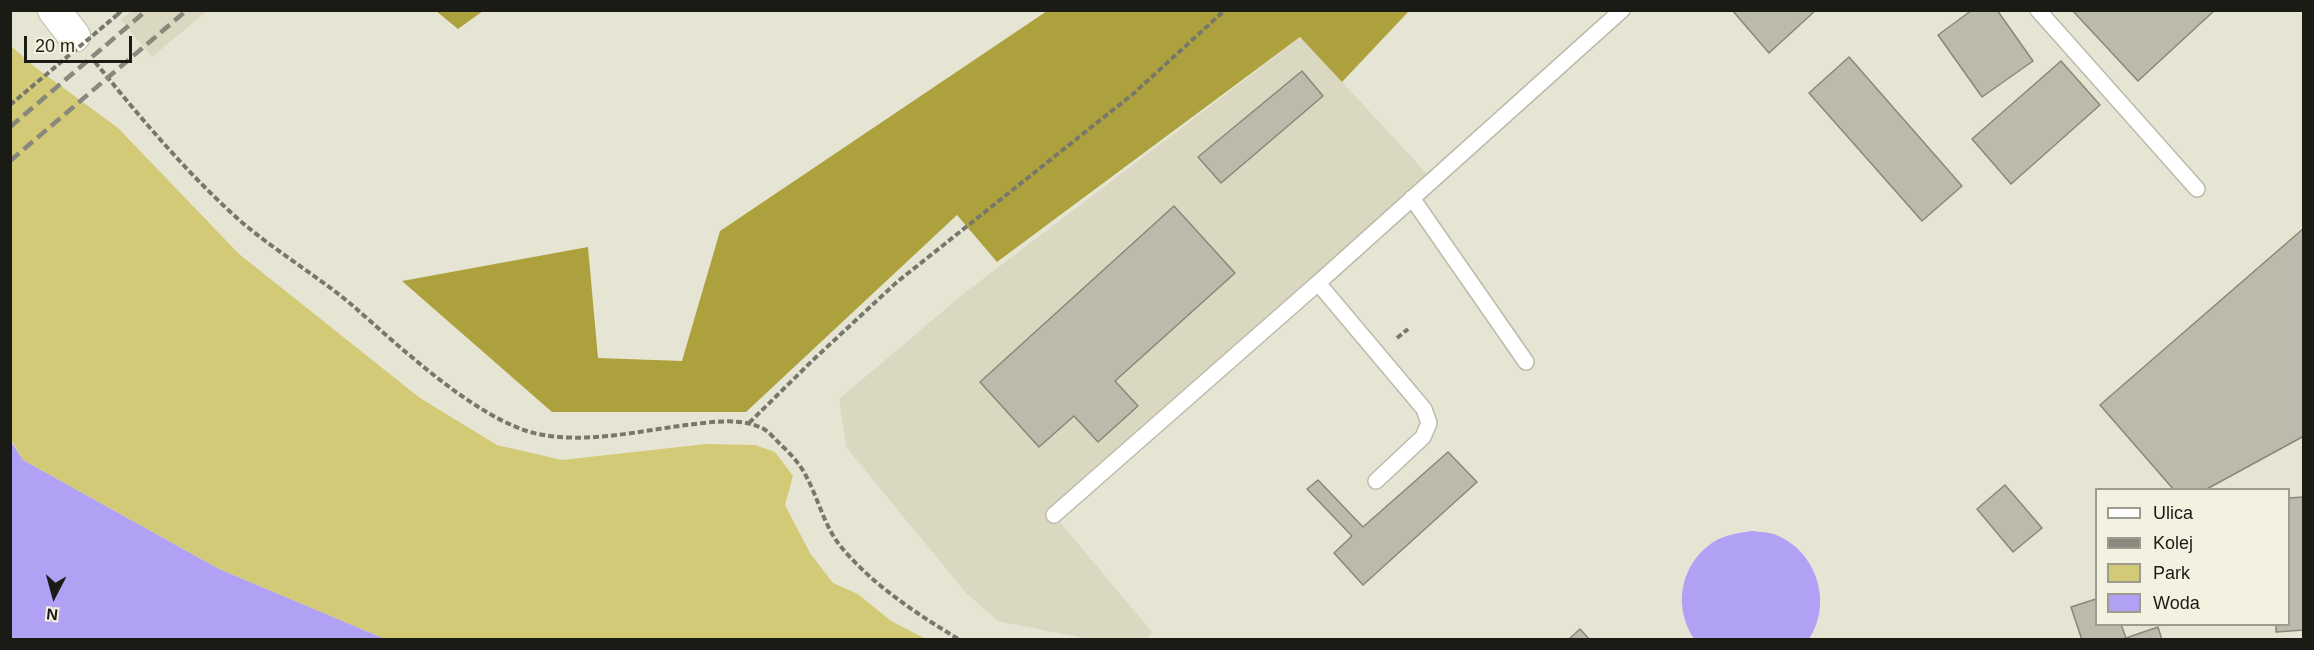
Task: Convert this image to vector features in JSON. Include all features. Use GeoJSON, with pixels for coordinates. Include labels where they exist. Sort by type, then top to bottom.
{"type":"FeatureCollection","features":[{"type":"Feature","properties":{"kind":"street"},"geometry":{"type":"LineString","coordinates":[[54,10],[74,36]]}},
{"type":"Feature","properties":{"kind":"lane"},"geometry":{"type":"LineString","coordinates":[[1054,515],[1318,283],[1622,10]]}},
{"type":"Feature","properties":{"kind":"lane"},"geometry":{"type":"LineString","coordinates":[[2038,10],[2197,189]]}},
{"type":"Feature","properties":{"kind":"lane"},"geometry":{"type":"LineString","coordinates":[[1412,198],[1526,362]]}},
{"type":"Feature","properties":{"kind":"lane"},"geometry":{"type":"LineString","coordinates":[[1318,283],[1424,409],[1429,423],[1423,437],[1376,481]]}},
{"type":"Feature","properties":{"kind":"path"},"geometry":{"type":"LineString","coordinates":[[10,105],[122,10]]}},
{"type":"Feature","properties":{"kind":"path"},"geometry":{"type":"LineString","coordinates":[[749,423],[897,282],[1133,94],[1225,10]]}},
{"type":"Feature","properties":{"kind":"path"},"geometry":{"type":"LineString","coordinates":[[74,36],[129,104],[237,218],[274,248],[325,282],[465,398],[502,420],[536,434],[567,438],[597,437],[720,422],[749,423],[766,431],[787,450],[805,472],[839,546],[874,582],[929,621],[960,639]]}},
{"type":"Feature","properties":{"kind":"shaded area"},"geometry":{"type":"Polygon","coordinates":[[[132,11],[207,11],[152,57],[121,20],[132,11]]]}},
{"type":"Feature","properties":{"kind":"shaded area"},"geometry":{"type":"Polygon","coordinates":[[[436,11],[483,11],[458,29],[436,11]]]}},
{"type":"Feature","properties":{"kind":"shaded area"},"geometry":{"type":"Polygon","coordinates":[[[1047,11],[1409,11],[1342,82],[1300,37],[997,262],[957,215],[746,412],[552,412],[402,281],[588,247],[598,358],[682,361],[720,231],[1047,11]]]}},
{"type":"Feature","properties":{"kind":"shaded area"},"geometry":{"type":"Polygon","coordinates":[[[1301,37],[1427,174],[1054,515],[1152,632],[1147,639],[1088,639],[998,621],[966,593],[846,447],[839,399],[967,291],[1301,37]]]}},
{"type":"Feature","properties":{"kind":"green space"},"geometry":{"type":"Polygon","coordinates":[[[11,46],[35,67],[118,128],[239,254],[420,398],[497,445],[562,460],[706,444],[755,445],[775,452],[793,476],[785,505],[810,553],[833,583],[858,594],[891,621],[926,639],[385,639],[219,569],[23,460],[11,440],[11,46]]]}},
{"type":"Feature","properties":{"kind":"water"},"geometry":{"type":"Polygon","coordinates":[[[10,440],[23,460],[219,569],[385,639],[11,639],[10,440]]]}},
{"type":"Feature","properties":{"kind":"water"},"geometry":{"type":"Polygon","coordinates":[[[1752,531],[1773,534],[1790,543],[1802,553],[1811,566],[1817,580],[1820,610],[1809,639],[1694,639],[1684,615],[1682,602],[1686,578],[1691,566],[1698,555],[1718,539],[1752,531]]]}},
{"type":"Feature","properties":{"kind":"building"},"geometry":{"type":"Polygon","coordinates":[[[1732,10],[1816,10],[1769,53],[1732,10]]]}},
{"type":"Feature","properties":{"kind":"building"},"geometry":{"type":"Polygon","coordinates":[[[1972,10],[1997,10],[2033,61],[1982,97],[1938,35],[1972,10]]]}},
{"type":"Feature","properties":{"kind":"building"},"geometry":{"type":"Polygon","coordinates":[[[2072,10],[2215,10],[2138,81],[2072,10]]]}},
{"type":"Feature","properties":{"kind":"building"},"geometry":{"type":"Polygon","coordinates":[[[1849,57],[1962,186],[1922,221],[1809,93],[1849,57]]]}},
{"type":"Feature","properties":{"kind":"building"},"geometry":{"type":"Polygon","coordinates":[[[2061,61],[2100,105],[2011,184],[1972,139],[2061,61]]]}},
{"type":"Feature","properties":{"kind":"building"},"geometry":{"type":"Polygon","coordinates":[[[1302,71],[1323,96],[1221,183],[1198,157],[1302,71]]]}},
{"type":"Feature","properties":{"kind":"building"},"geometry":{"type":"Polygon","coordinates":[[[1174,206],[1235,273],[1115,381],[1138,406],[1098,442],[1074,416],[1039,447],[980,382],[1174,206]]]}},
{"type":"Feature","properties":{"kind":"building"},"geometry":{"type":"Polygon","coordinates":[[[2304,228],[2304,436],[2209,488],[2172,488],[2100,405],[2304,228]]]}},
{"type":"Feature","properties":{"kind":"building"},"geometry":{"type":"Polygon","coordinates":[[[1448,452],[1477,482],[1363,585],[1334,553],[1352,536],[1307,489],[1318,480],[1363,527],[1448,452]]]}},
{"type":"Feature","properties":{"kind":"building"},"geometry":{"type":"Polygon","coordinates":[[[2005,485],[2042,528],[2013,552],[1977,509],[2005,485]]]}},
{"type":"Feature","properties":{"kind":"building"},"geometry":{"type":"Polygon","coordinates":[[[2304,497],[2304,630],[2276,632],[2276,626],[2290,626],[2290,498],[2304,497]]]}},
{"type":"Feature","properties":{"kind":"building"},"geometry":{"type":"Polygon","coordinates":[[[2095,599],[2095,626],[2122,626],[2126,638],[2158,627],[2162,640],[2082,640],[2071,607],[2095,599]]]}},
{"type":"Feature","properties":{"kind":"building"},"geometry":{"type":"Polygon","coordinates":[[[1580,629],[1590,640],[1568,640],[1580,629]]]}},
{"type":"Feature","properties":{"kind":"railway"},"geometry":{"type":"LineString","coordinates":[[10,127],[147,10]]}},
{"type":"Feature","properties":{"kind":"railway"},"geometry":{"type":"LineString","coordinates":[[10,161],[187,10]]}}]}
